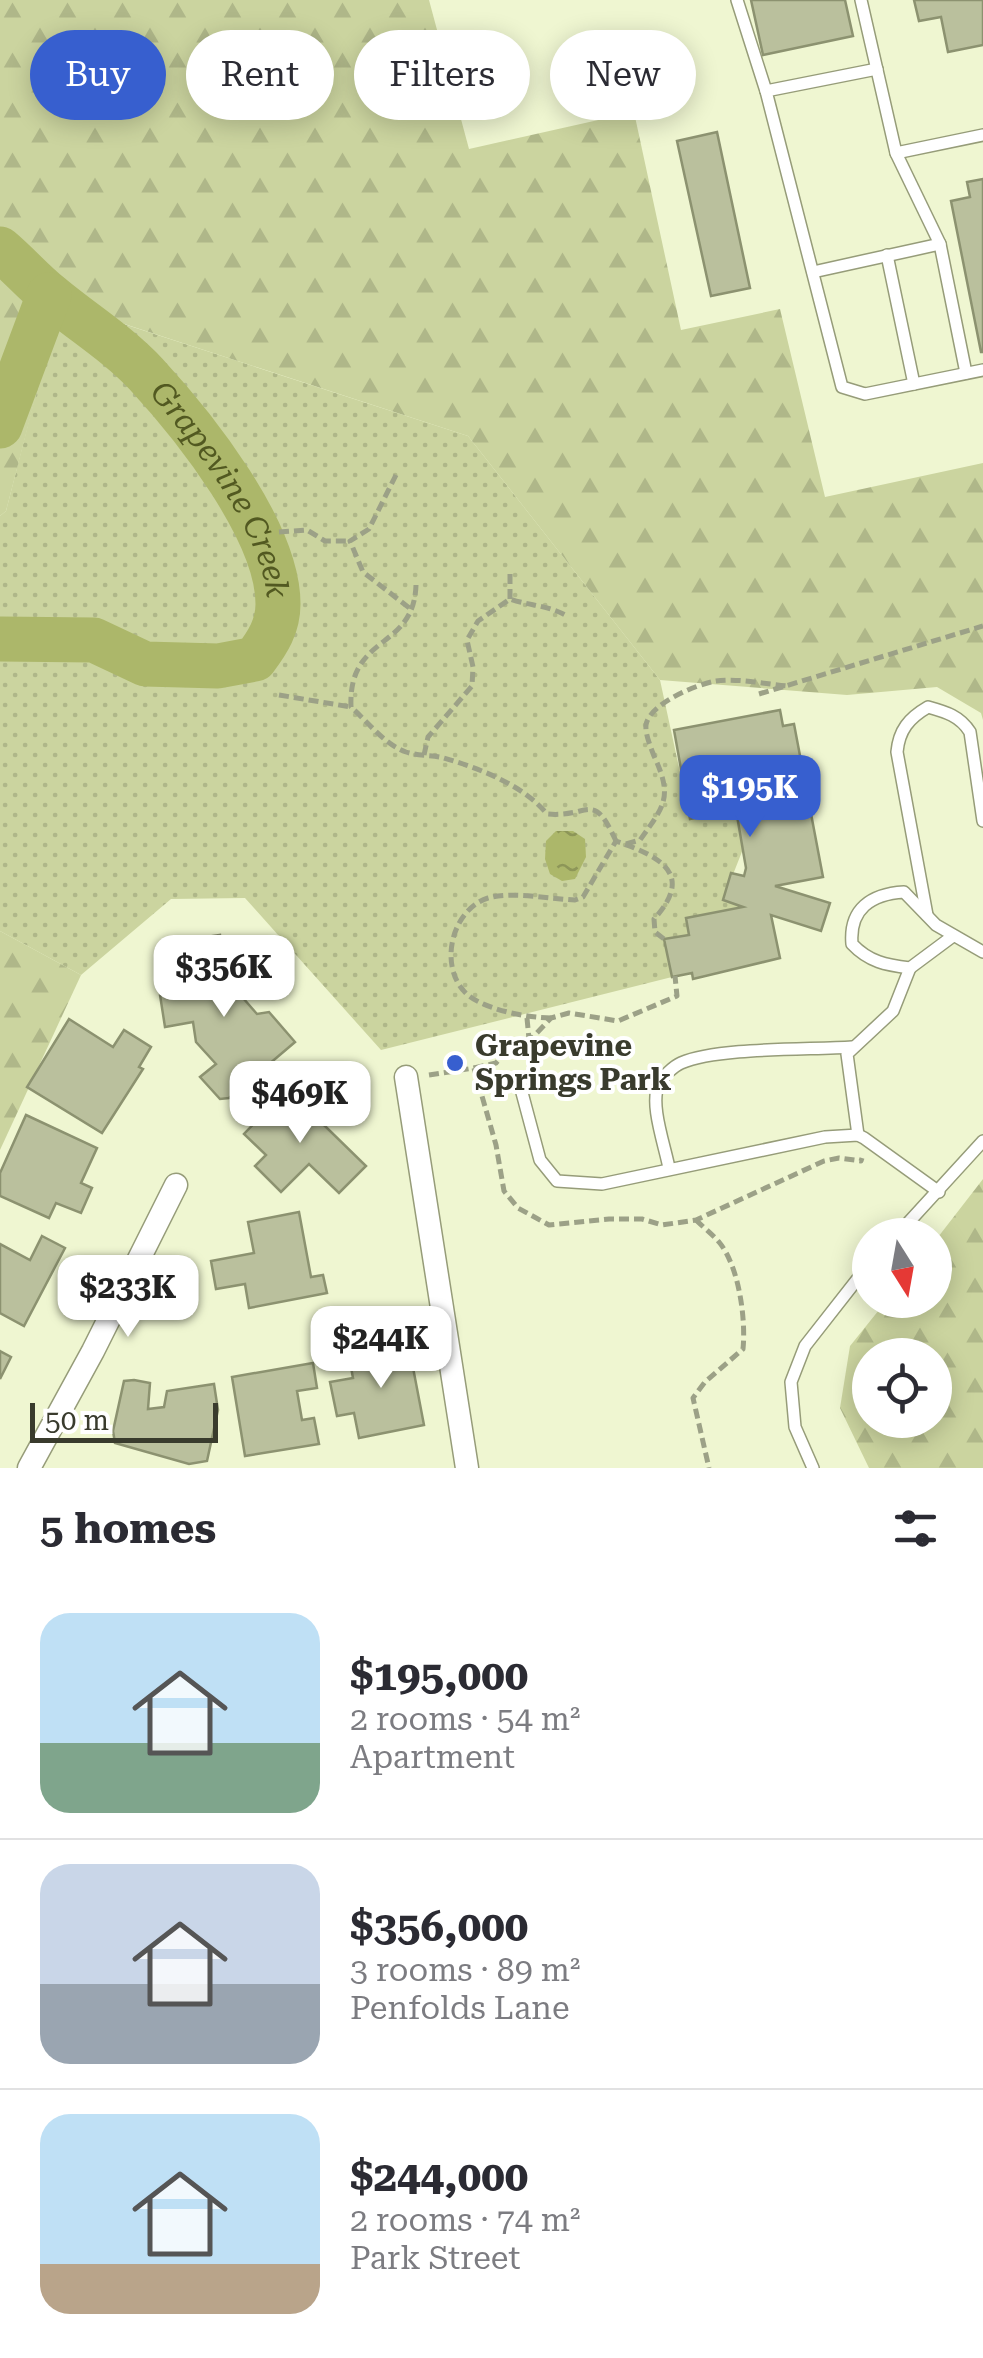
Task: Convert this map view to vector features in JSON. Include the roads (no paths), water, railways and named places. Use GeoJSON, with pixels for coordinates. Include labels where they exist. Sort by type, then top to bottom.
{"type":"FeatureCollection","features":[{"type":"Feature","properties":{"kind":"street"},"geometry":{"type":"LineString","coordinates":[[406,1076],[467,1468]]}},
{"type":"Feature","properties":{"kind":"street"},"geometry":{"type":"LineString","coordinates":[[29,1468],[176,1185]]}},
{"type":"Feature","properties":{"kind":"lane"},"geometry":{"type":"LineString","coordinates":[[738,0],[766,91],[842,387],[865,394],[983,370]]}},
{"type":"Feature","properties":{"kind":"lane"},"geometry":{"type":"LineString","coordinates":[[861,0],[896,153],[940,244],[966,373]]}},
{"type":"Feature","properties":{"kind":"lane"},"geometry":{"type":"LineString","coordinates":[[766,91],[877,69]]}},
{"type":"Feature","properties":{"kind":"lane"},"geometry":{"type":"LineString","coordinates":[[896,153],[983,136]]}},
{"type":"Feature","properties":{"kind":"lane"},"geometry":{"type":"LineString","coordinates":[[813,272],[940,244]]}},
{"type":"Feature","properties":{"kind":"lane"},"geometry":{"type":"LineString","coordinates":[[887,255],[914,384]]}},
{"type":"Feature","properties":{"kind":"lane"},"geometry":{"type":"LineString","coordinates":[[928,915],[897,752],[898,736],[917,714],[928,708],[964,722],[970,732],[983,821]]}},
{"type":"Feature","properties":{"kind":"lane"},"geometry":{"type":"LineString","coordinates":[[910,968],[877,963],[852,944],[850,932],[857,911],[874,896],[904,892],[952,936],[983,952]]}},
{"type":"Feature","properties":{"kind":"lane"},"geometry":{"type":"LineString","coordinates":[[858,1135],[846,1054],[893,1011],[910,968],[952,936]]}},
{"type":"Feature","properties":{"kind":"lane"},"geometry":{"type":"LineString","coordinates":[[669,1168],[654,1104],[659,1083],[679,1064],[716,1055],[852,1048]]}},
{"type":"Feature","properties":{"kind":"lane"},"geometry":{"type":"LineString","coordinates":[[521,1089],[540,1160],[556,1181],[602,1184],[825,1137],[858,1135],[939,1192]]}},
{"type":"Feature","properties":{"kind":"lane"},"geometry":{"type":"LineString","coordinates":[[914,1218],[983,1141]]}},
{"type":"Feature","properties":{"kind":"lane"},"geometry":{"type":"LineString","coordinates":[[813,1468],[796,1427],[791,1382],[806,1346],[852,1286]]}},
{"type":"Feature","properties":{"kind":"water"},"geometry":{"type":"Polygon","coordinates":[[[556,831],[573,831],[585,839],[586,857],[575,879],[562,881],[550,874],[545,859],[546,841],[556,831]]]}},
{"type":"Feature","properties":{"kind":"waterway","name":"Grapevine Creek"},"geometry":{"type":"LineString","coordinates":[[0,249],[44,291],[135,363],[209,450],[249,513],[264,545],[278,604],[271,633],[255,659],[218,666],[145,664],[94,640],[0,639]]}},
{"type":"Feature","properties":{"kind":"waterway"},"geometry":{"type":"LineString","coordinates":[[0,426],[49,295]]}},
{"type":"Feature","properties":{"kind":"place","name":"Grapevine Springs Park"},"geometry":{"type":"Point","coordinates":[455,1063]}}]}
